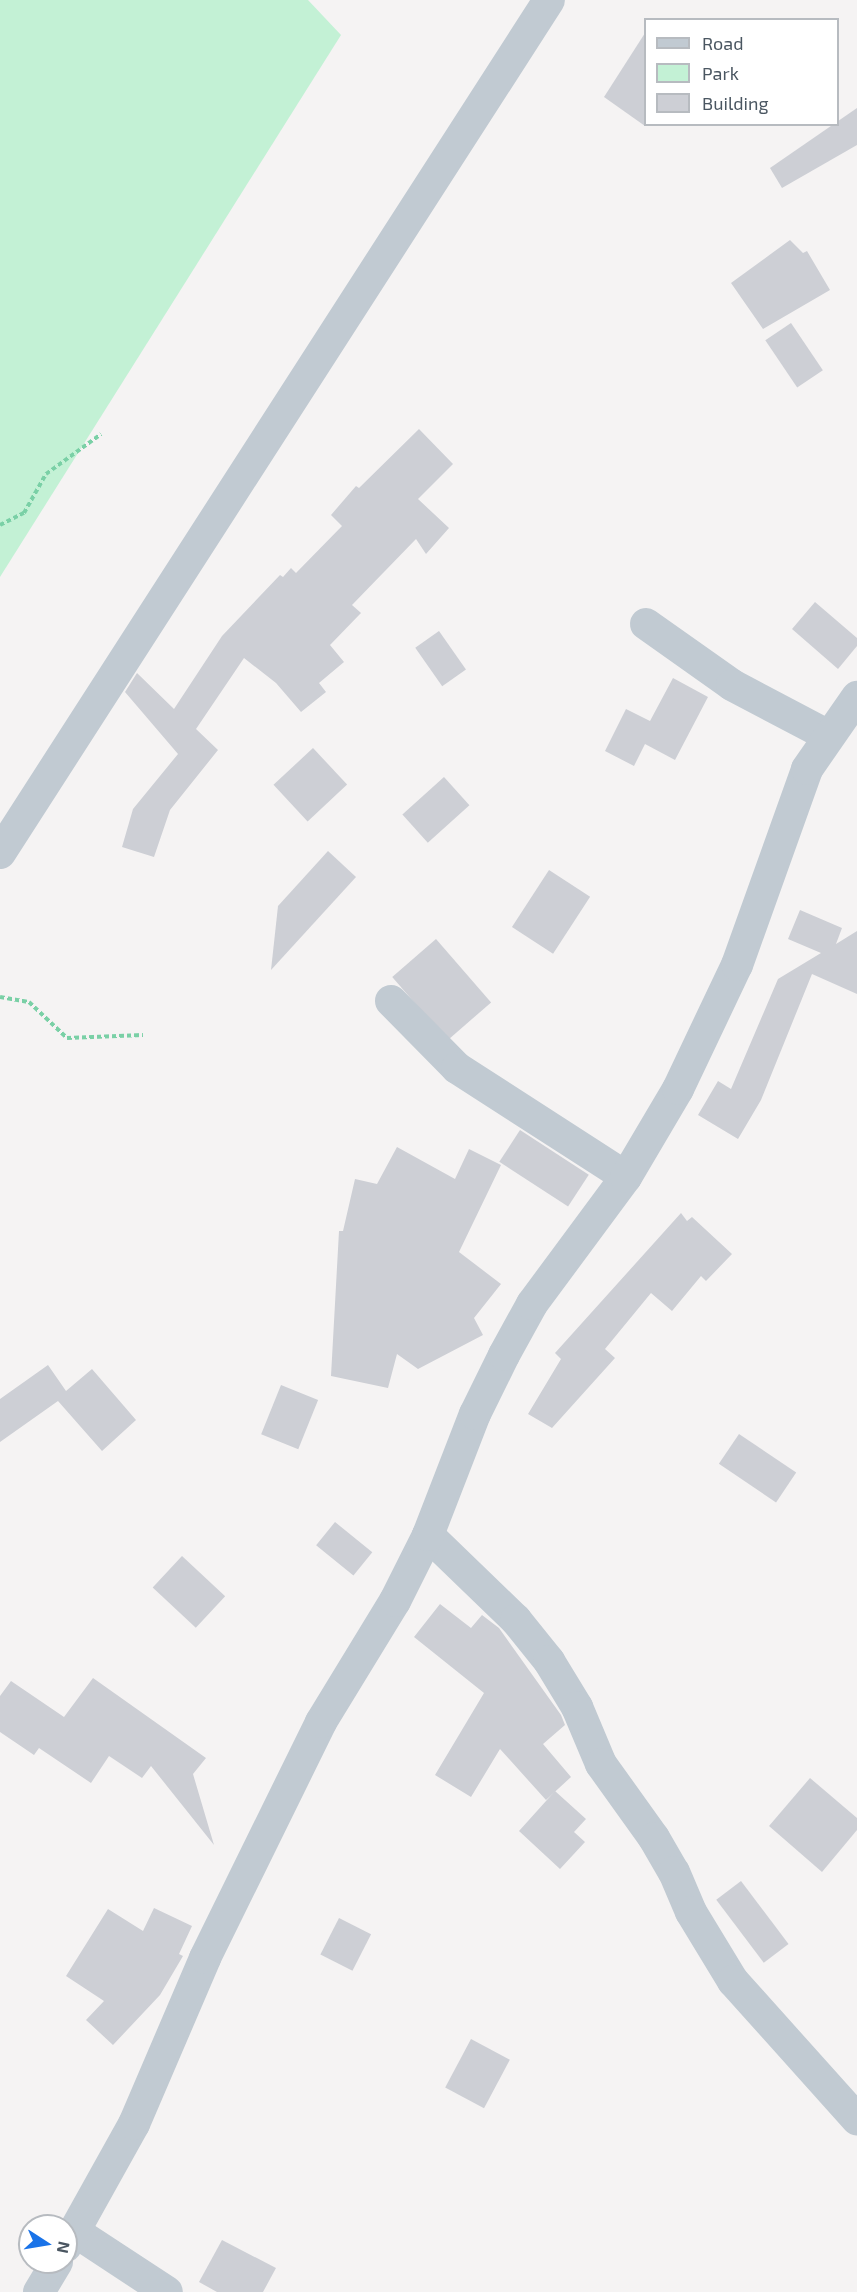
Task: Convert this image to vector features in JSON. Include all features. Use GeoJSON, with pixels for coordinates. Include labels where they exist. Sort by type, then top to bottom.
{"type":"FeatureCollection","features":[{"type":"Feature","properties":{"kind":"street"},"geometry":{"type":"LineString","coordinates":[[0,853],[549,0]]}},
{"type":"Feature","properties":{"kind":"street"},"geometry":{"type":"LineString","coordinates":[[646,624],[732,685],[827,735]]}},
{"type":"Feature","properties":{"kind":"street"},"geometry":{"type":"LineString","coordinates":[[78,2225],[134,2124],[205,1958],[321,1722],[395,1601],[428,1535],[475,1414],[504,1355],[532,1304],[626,1177],[678,1089],[737,965],[807,769],[827,735],[857,697]]}},
{"type":"Feature","properties":{"kind":"street"},"geometry":{"type":"LineString","coordinates":[[391,1001],[458,1068],[626,1177]]}},
{"type":"Feature","properties":{"kind":"street"},"geometry":{"type":"LineString","coordinates":[[428,1535],[516,1620],[549,1661],[577,1707],[601,1764],[654,1838],[674,1872],[690,1912],[733,1982],[857,2119]]}},
{"type":"Feature","properties":{"kind":"street"},"geometry":{"type":"LineString","coordinates":[[78,2243],[167,2292]]}},
{"type":"Feature","properties":{"kind":"street"},"geometry":{"type":"LineString","coordinates":[[39,2292],[50,2274]]}},
{"type":"Feature","properties":{"kind":"path"},"geometry":{"type":"LineString","coordinates":[[0,525],[24,513],[46,474],[101,434]]}},
{"type":"Feature","properties":{"kind":"path"},"geometry":{"type":"LineString","coordinates":[[0,997],[29,1002],[67,1038],[143,1035]]}},
{"type":"Feature","properties":{"kind":"green space"},"geometry":{"type":"Polygon","coordinates":[[[0,0],[308,0],[341,35],[0,577],[0,0]]]}},
{"type":"Feature","properties":{"kind":"building"},"geometry":{"type":"Polygon","coordinates":[[[644,35],[644,125],[604,97],[644,35]]]}},
{"type":"Feature","properties":{"kind":"building"},"geometry":{"type":"Polygon","coordinates":[[[857,108],[857,145],[782,188],[770,168],[831,126],[839,126],[839,120],[857,108]]]}},
{"type":"Feature","properties":{"kind":"building"},"geometry":{"type":"Polygon","coordinates":[[[790,240],[803,253],[807,251],[830,290],[763,329],[731,283],[790,240]]]}},
{"type":"Feature","properties":{"kind":"building"},"geometry":{"type":"Polygon","coordinates":[[[791,323],[823,370],[797,388],[765,340],[791,323]]]}},
{"type":"Feature","properties":{"kind":"building"},"geometry":{"type":"Polygon","coordinates":[[[419,429],[453,464],[418,499],[449,528],[426,554],[416,539],[352,605],[361,613],[330,645],[344,662],[319,683],[326,692],[301,712],[276,683],[244,658],[196,729],[218,750],[170,810],[154,857],[122,847],[133,809],[178,754],[125,692],[137,673],[174,709],[222,636],[280,575],[283,577],[291,568],[296,573],[342,526],[331,515],[356,486],[359,488],[419,429]]]}},
{"type":"Feature","properties":{"kind":"building"},"geometry":{"type":"Polygon","coordinates":[[[815,602],[857,638],[857,646],[838,669],[792,629],[815,602]]]}},
{"type":"Feature","properties":{"kind":"building"},"geometry":{"type":"Polygon","coordinates":[[[439,631],[466,670],[442,686],[415,648],[439,631]]]}},
{"type":"Feature","properties":{"kind":"building"},"geometry":{"type":"Polygon","coordinates":[[[673,678],[708,697],[675,760],[645,744],[634,766],[605,751],[626,709],[650,721],[673,678]]]}},
{"type":"Feature","properties":{"kind":"building"},"geometry":{"type":"Polygon","coordinates":[[[313,748],[347,785],[308,821],[274,785],[313,748]]]}},
{"type":"Feature","properties":{"kind":"building"},"geometry":{"type":"Polygon","coordinates":[[[444,777],[469,805],[428,843],[402,814],[444,777]]]}},
{"type":"Feature","properties":{"kind":"building"},"geometry":{"type":"Polygon","coordinates":[[[328,851],[356,877],[271,970],[278,906],[328,851]]]}},
{"type":"Feature","properties":{"kind":"building"},"geometry":{"type":"Polygon","coordinates":[[[549,870],[590,897],[553,954],[512,927],[549,870]]]}},
{"type":"Feature","properties":{"kind":"building"},"geometry":{"type":"Polygon","coordinates":[[[800,910],[842,928],[836,944],[857,931],[857,994],[812,974],[761,1100],[738,1139],[698,1115],[718,1081],[731,1089],[778,979],[821,953],[788,939],[800,910]]]}},
{"type":"Feature","properties":{"kind":"building"},"geometry":{"type":"Polygon","coordinates":[[[436,939],[491,1002],[447,1040],[392,977],[436,939]]]}},
{"type":"Feature","properties":{"kind":"building"},"geometry":{"type":"Polygon","coordinates":[[[520,1130],[589,1175],[568,1207],[499,1162],[520,1130]]]}},
{"type":"Feature","properties":{"kind":"building"},"geometry":{"type":"Polygon","coordinates":[[[397,1147],[455,1179],[469,1149],[501,1165],[459,1252],[501,1284],[474,1318],[483,1335],[418,1369],[397,1354],[388,1388],[331,1376],[339,1231],[343,1231],[355,1179],[377,1184],[397,1147]]]}},
{"type":"Feature","properties":{"kind":"building"},"geometry":{"type":"Polygon","coordinates":[[[681,1213],[687,1221],[692,1217],[732,1254],[706,1281],[701,1276],[672,1311],[651,1293],[605,1349],[615,1358],[552,1428],[528,1414],[561,1359],[555,1353],[681,1213]]]}},
{"type":"Feature","properties":{"kind":"building"},"geometry":{"type":"Polygon","coordinates":[[[48,1365],[66,1391],[92,1369],[136,1420],[102,1451],[58,1401],[0,1442],[0,1399],[48,1365]]]}},
{"type":"Feature","properties":{"kind":"building"},"geometry":{"type":"Polygon","coordinates":[[[281,1385],[318,1400],[298,1449],[261,1434],[281,1385]]]}},
{"type":"Feature","properties":{"kind":"building"},"geometry":{"type":"Polygon","coordinates":[[[739,1434],[796,1473],[776,1502],[719,1464],[739,1434]]]}},
{"type":"Feature","properties":{"kind":"building"},"geometry":{"type":"Polygon","coordinates":[[[335,1522],[372,1552],[353,1576],[316,1545],[335,1522]]]}},
{"type":"Feature","properties":{"kind":"building"},"geometry":{"type":"Polygon","coordinates":[[[182,1556],[225,1596],[196,1628],[153,1587],[182,1556]]]}},
{"type":"Feature","properties":{"kind":"building"},"geometry":{"type":"Polygon","coordinates":[[[440,1604],[471,1628],[482,1615],[499,1628],[561,1715],[565,1725],[543,1744],[571,1777],[546,1800],[500,1749],[471,1797],[435,1775],[484,1693],[414,1637],[440,1604]]]}},
{"type":"Feature","properties":{"kind":"building"},"geometry":{"type":"Polygon","coordinates":[[[93,1678],[206,1758],[193,1774],[214,1845],[151,1766],[142,1778],[109,1756],[91,1783],[39,1748],[34,1755],[0,1732],[0,1696],[11,1681],[64,1717],[93,1678]]]}},
{"type":"Feature","properties":{"kind":"building"},"geometry":{"type":"Polygon","coordinates":[[[810,1778],[857,1818],[857,1830],[822,1872],[769,1826],[810,1778]]]}},
{"type":"Feature","properties":{"kind":"building"},"geometry":{"type":"Polygon","coordinates":[[[555,1791],[586,1819],[574,1832],[585,1842],[560,1869],[519,1831],[555,1791]]]}},
{"type":"Feature","properties":{"kind":"building"},"geometry":{"type":"Polygon","coordinates":[[[741,1881],[789,1944],[764,1963],[716,1900],[741,1881]]]}},
{"type":"Feature","properties":{"kind":"building"},"geometry":{"type":"Polygon","coordinates":[[[154,1908],[192,1926],[179,1954],[183,1956],[160,1995],[113,2045],[86,2020],[104,2001],[66,1976],[108,1909],[143,1931],[154,1908]]]}},
{"type":"Feature","properties":{"kind":"building"},"geometry":{"type":"Polygon","coordinates":[[[339,1918],[371,1934],[352,1971],[320,1955],[339,1918]]]}},
{"type":"Feature","properties":{"kind":"building"},"geometry":{"type":"Polygon","coordinates":[[[471,2039],[510,2060],[484,2108],[445,2088],[471,2039]]]}},
{"type":"Feature","properties":{"kind":"building"},"geometry":{"type":"Polygon","coordinates":[[[222,2240],[276,2268],[263,2292],[217,2292],[199,2282],[222,2240]]]}}]}
